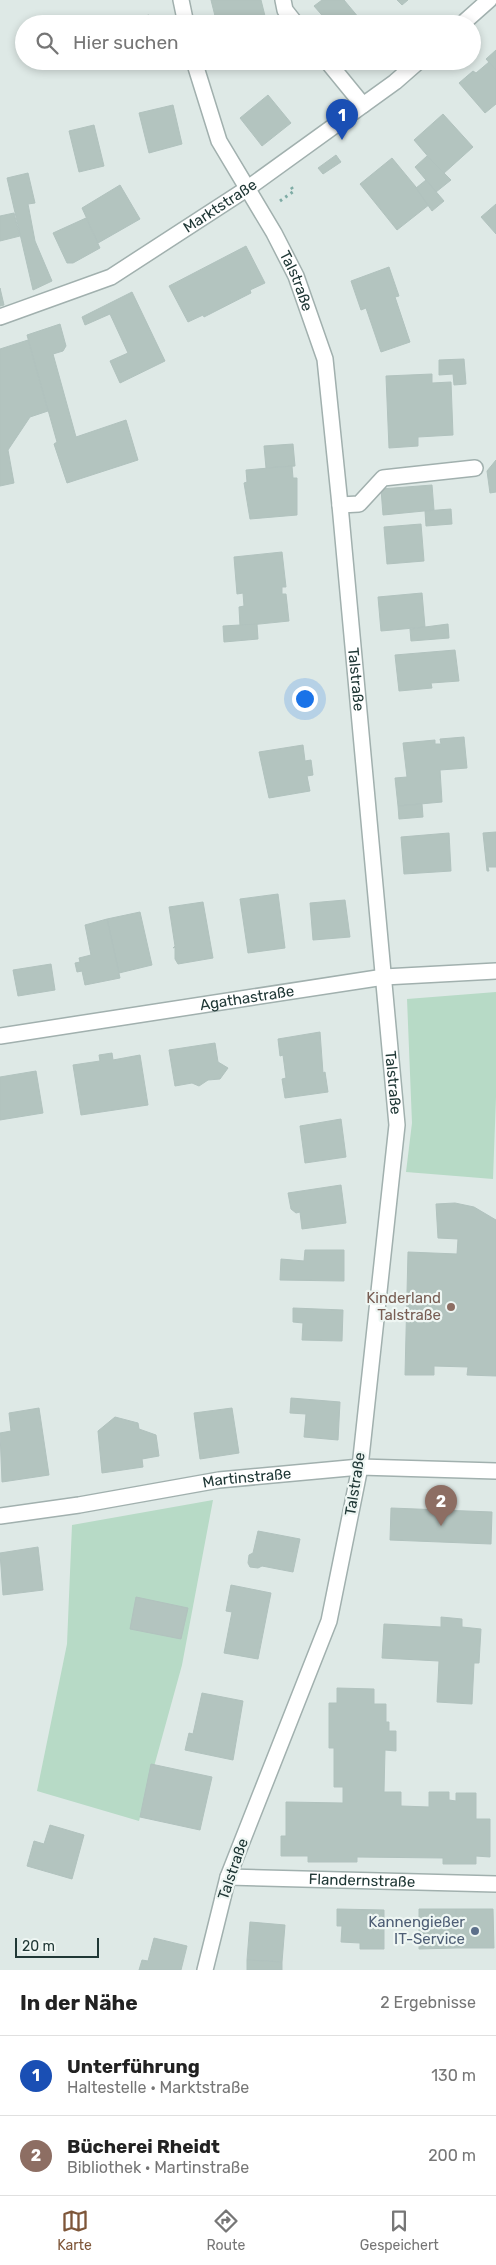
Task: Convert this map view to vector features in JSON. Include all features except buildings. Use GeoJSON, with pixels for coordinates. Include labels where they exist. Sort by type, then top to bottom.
{"type":"FeatureCollection","features":[{"type":"Feature","properties":{"kind":"street"},"geometry":{"type":"LineString","coordinates":[[181,0],[184,15]]}},
{"type":"Feature","properties":{"kind":"street"},"geometry":{"type":"LineString","coordinates":[[283,0],[285,10],[289,15]]}},
{"type":"Feature","properties":{"kind":"street"},"geometry":{"type":"LineString","coordinates":[[472,15],[489,0]]}},
{"type":"Feature","properties":{"kind":"street","name":"Talstraße"},"geometry":{"type":"LineString","coordinates":[[197,70],[219,141],[248,188],[296,276],[322,350],[328,380],[397,1125],[360,1467],[329,1621],[228,1877],[205,1970]]}},
{"type":"Feature","properties":{"kind":"street"},"geometry":{"type":"LineString","coordinates":[[334,70],[363,105]]}},
{"type":"Feature","properties":{"kind":"street","name":"Marktstraße"},"geometry":{"type":"LineString","coordinates":[[0,316],[111,277],[248,188],[363,105],[408,70]]}},
{"type":"Feature","properties":{"kind":"street"},"geometry":{"type":"LineString","coordinates":[[340,505],[359,504],[383,478],[475,468]]}},
{"type":"Feature","properties":{"kind":"street","name":"Agathastraße"},"geometry":{"type":"LineString","coordinates":[[0,1036],[384,977],[496,971]]}},
{"type":"Feature","properties":{"kind":"street","name":"Martinstraße"},"geometry":{"type":"LineString","coordinates":[[0,1516],[79,1505],[220,1480],[360,1467],[496,1471]]}},
{"type":"Feature","properties":{"kind":"street","name":"Flandernstraße"},"geometry":{"type":"LineString","coordinates":[[228,1877],[496,1884]]}},
{"type":"Feature","properties":{"kind":"green space"},"geometry":{"type":"Polygon","coordinates":[[[496,992],[496,1097],[493,1179],[406,1172],[412,1123],[407,999],[496,992]]]}},
{"type":"Feature","properties":{"kind":"green space"},"geometry":{"type":"Polygon","coordinates":[[[213,1500],[182,1665],[139,1821],[37,1791],[67,1644],[72,1525],[213,1500]]]}},
{"type":"Feature","properties":{"kind":"place","name":"Unterführung"},"geometry":{"type":"Point","coordinates":[342,140]}},
{"type":"Feature","properties":{"kind":"place","name":"Kinderland Talstraße"},"geometry":{"type":"Point","coordinates":[451,1307]}},
{"type":"Feature","properties":{"kind":"place","name":"Bücherei Rheidt"},"geometry":{"type":"Point","coordinates":[441,1526]}},
{"type":"Feature","properties":{"kind":"place","name":"Kannengießer IT-Service"},"geometry":{"type":"Point","coordinates":[475,1931]}}]}
